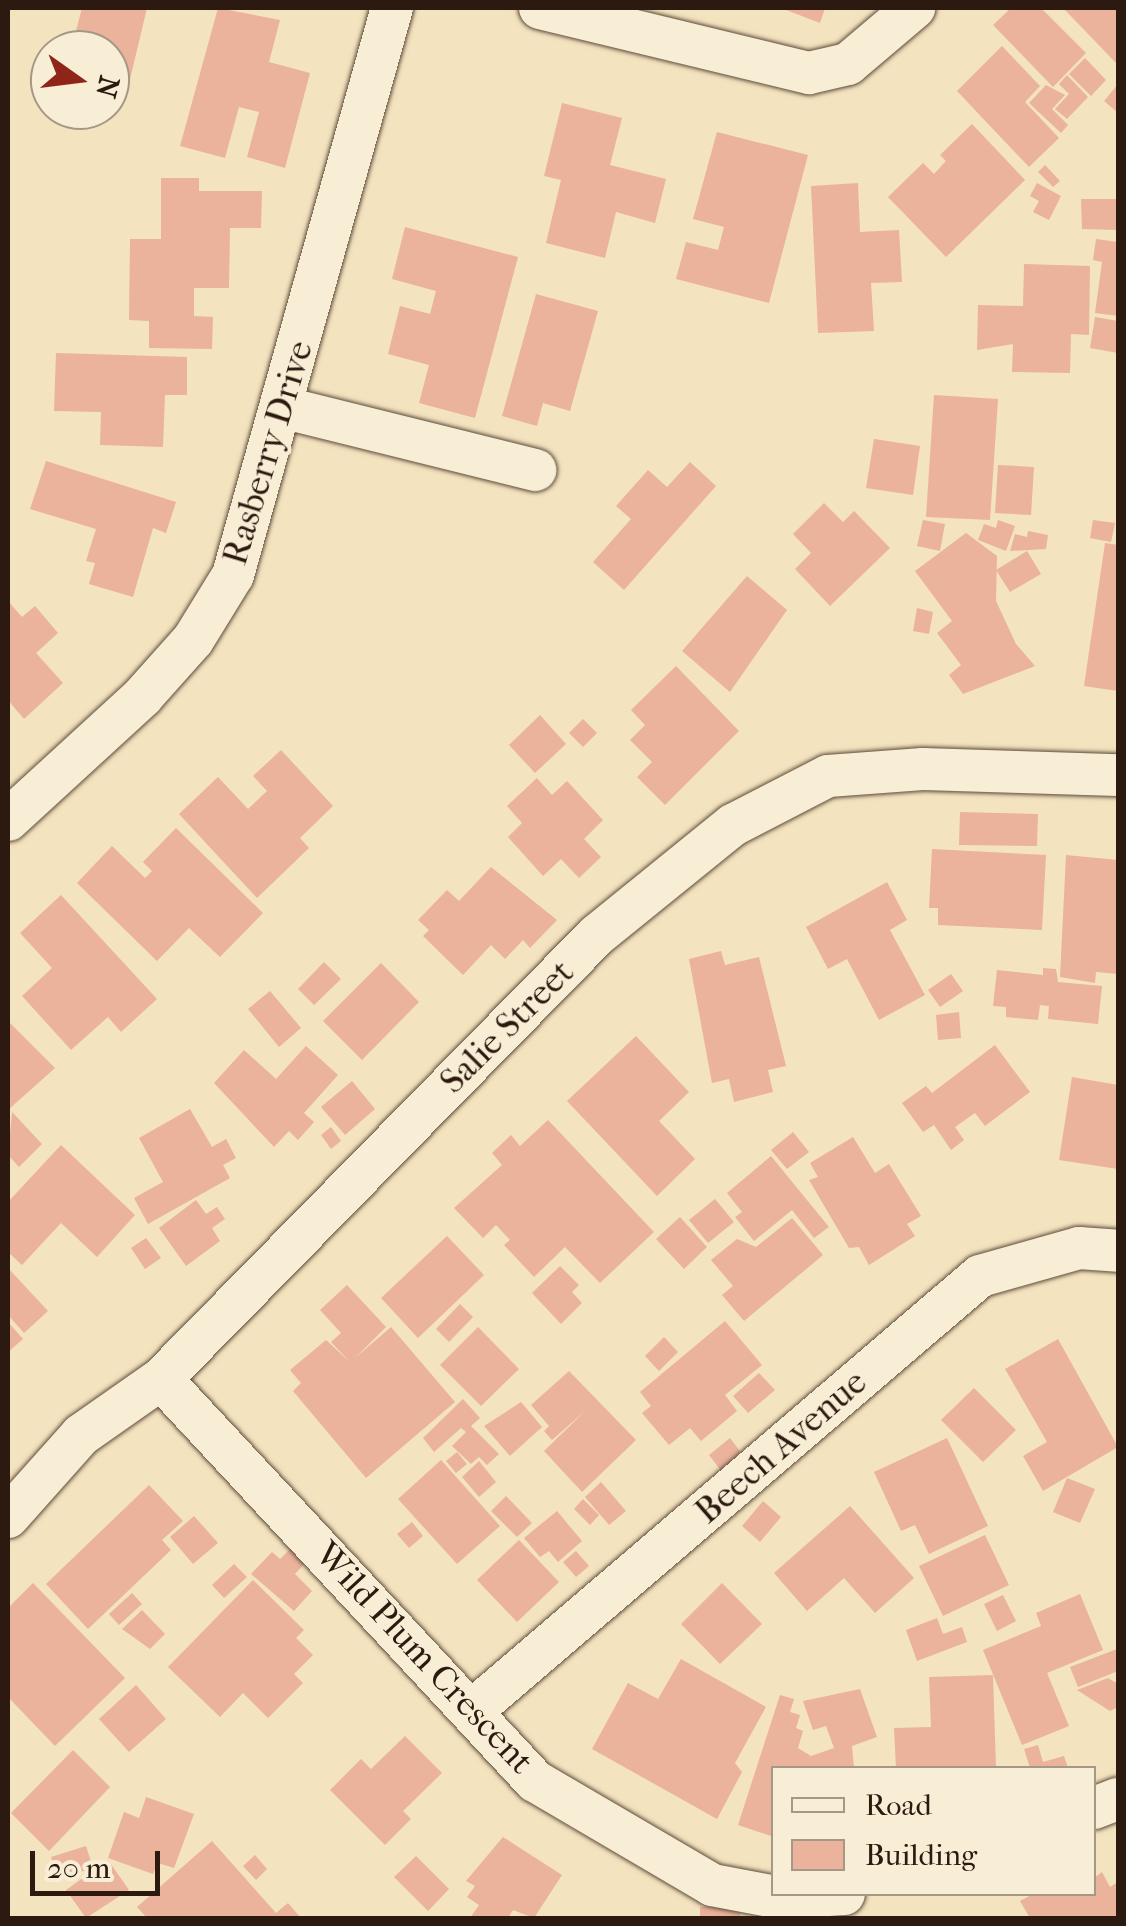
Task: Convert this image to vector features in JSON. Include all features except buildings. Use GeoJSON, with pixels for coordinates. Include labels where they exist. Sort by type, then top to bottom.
{"type":"FeatureCollection","features":[{"type":"Feature","properties":{"kind":"street","name":"Rasberry Drive"},"geometry":{"type":"LineString","coordinates":[[8,820],[142,697],[192,640],[233,575],[285,408],[392,8]]}},
{"type":"Feature","properties":{"kind":"street"},"geometry":{"type":"LineString","coordinates":[[540,8],[810,73],[848,64],[914,8]]}},
{"type":"Feature","properties":{"kind":"street"},"geometry":{"type":"LineString","coordinates":[[285,408],[534,470]]}},
{"type":"Feature","properties":{"kind":"street","name":"Salie Street"},"geometry":{"type":"LineString","coordinates":[[8,1518],[80,1434],[161,1378],[597,935],[733,825],[828,776],[923,770],[1118,775]]}},
{"type":"Feature","properties":{"kind":"street","name":"Beech Avenue"},"geometry":{"type":"LineString","coordinates":[[473,1710],[980,1276],[1080,1248],[1118,1251]]}},
{"type":"Feature","properties":{"kind":"street","name":"Wild Plum Crescent"},"geometry":{"type":"LineString","coordinates":[[161,1378],[535,1781],[712,1885],[780,1898],[812,1896]]}}]}
